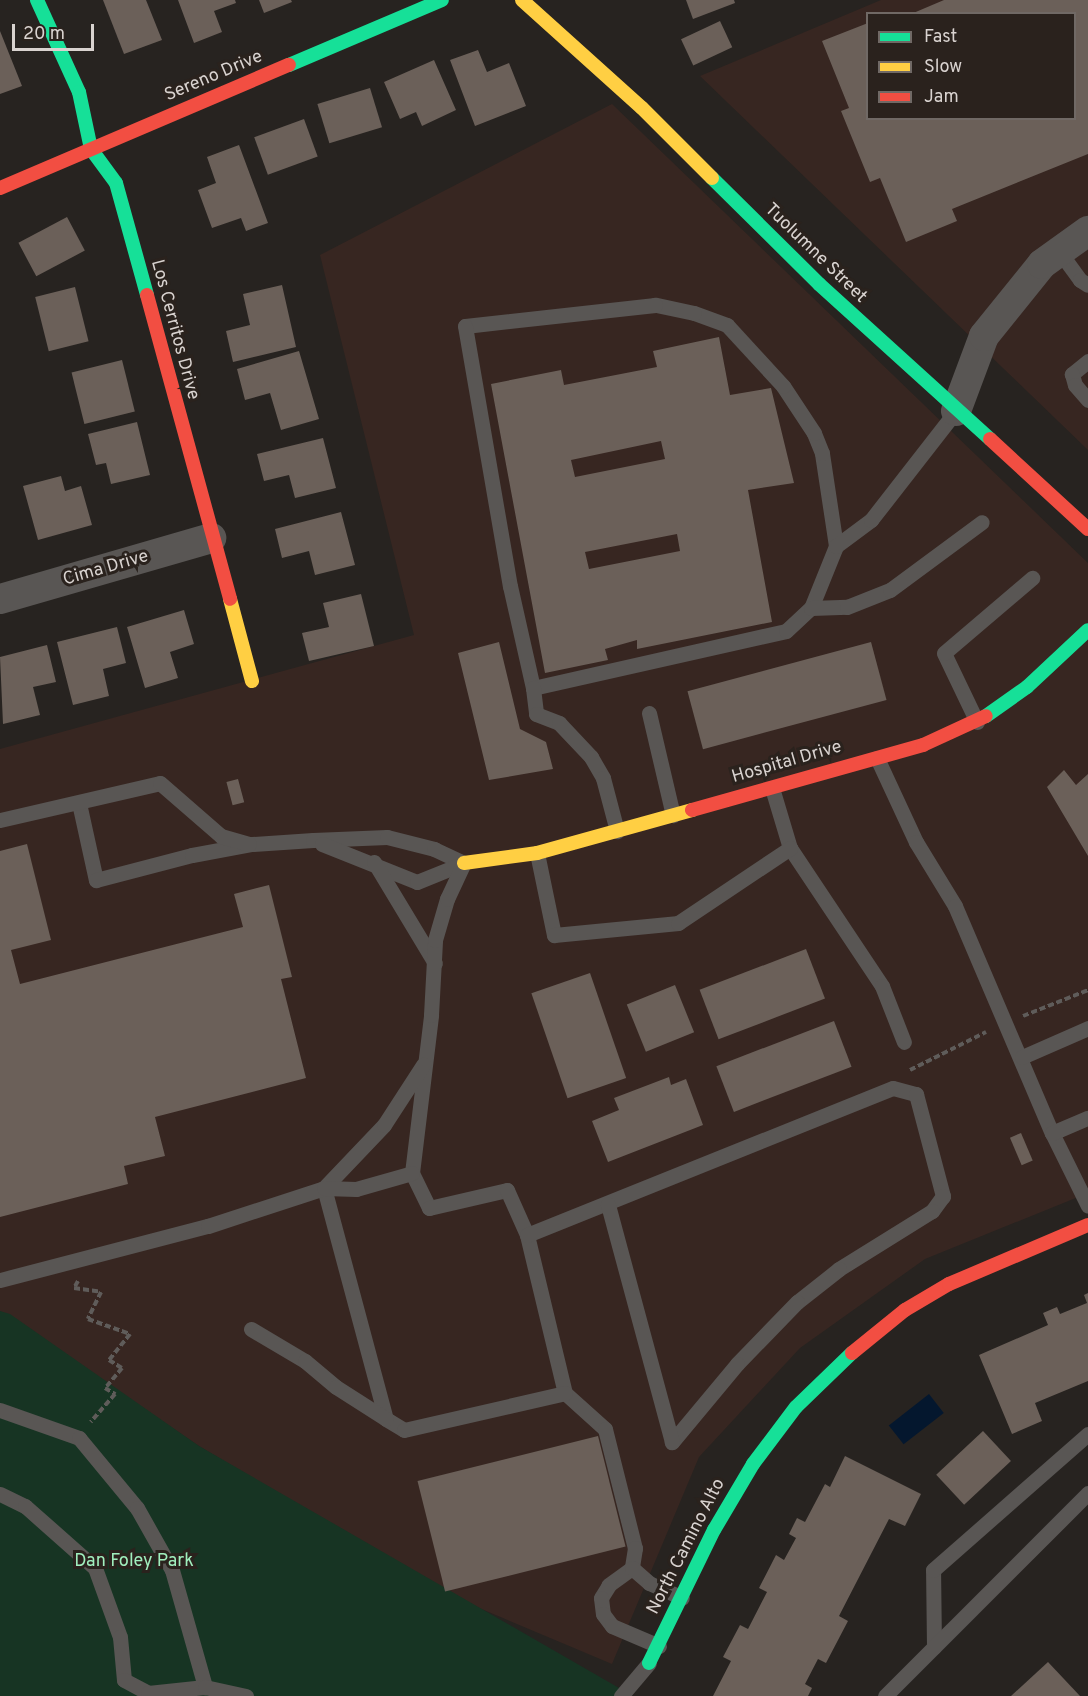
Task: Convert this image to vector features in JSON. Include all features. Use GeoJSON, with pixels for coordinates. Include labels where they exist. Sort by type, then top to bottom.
{"type":"FeatureCollection","features":[{"type":"Feature","properties":{"kind":"street","name":"Los Cerritos Drive"},"geometry":{"type":"LineString","coordinates":[[38,0],[79,92],[91,149],[116,183],[211,538],[252,681]]}},
{"type":"Feature","properties":{"kind":"street","name":"Sereno Drive"},"geometry":{"type":"LineString","coordinates":[[0,188],[442,0]]}},
{"type":"Feature","properties":{"kind":"street","name":"Tuolumne Street"},"geometry":{"type":"LineString","coordinates":[[522,0],[642,108],[819,284],[1088,529]]}},
{"type":"Feature","properties":{"kind":"street"},"geometry":{"type":"LineString","coordinates":[[956,411],[984,336],[1041,264],[1088,231]]}},
{"type":"Feature","properties":{"kind":"street","name":"Cima Drive"},"geometry":{"type":"LineString","coordinates":[[0,599],[211,538]]}},
{"type":"Feature","properties":{"kind":"street","name":"Hospital Drive"},"geometry":{"type":"LineString","coordinates":[[464,863],[537,853],[923,745],[977,722],[1027,687],[1088,630]]}},
{"type":"Feature","properties":{"kind":"street","name":"North Camino Alto"},"geometry":{"type":"LineString","coordinates":[[649,1663],[714,1530],[753,1464],[796,1407],[837,1366],[906,1310],[950,1284],[1088,1225]]}},
{"type":"Feature","properties":{"kind":"lane"},"geometry":{"type":"LineString","coordinates":[[1059,251],[1080,280],[1088,285]]}},
{"type":"Feature","properties":{"kind":"lane"},"geometry":{"type":"LineString","coordinates":[[533,688],[786,631],[811,608],[836,546],[822,453],[814,433],[783,386],[727,326],[694,313],[655,305],[465,326],[510,586],[533,688],[536,714],[559,723],[591,757],[603,778],[617,831]]}},
{"type":"Feature","properties":{"kind":"lane"},"geometry":{"type":"LineString","coordinates":[[1088,361],[1072,374],[1075,385],[1088,400]]}},
{"type":"Feature","properties":{"kind":"lane"},"geometry":{"type":"LineString","coordinates":[[836,546],[871,520],[956,411]]}},
{"type":"Feature","properties":{"kind":"lane"},"geometry":{"type":"LineString","coordinates":[[811,608],[847,607],[890,590],[982,522]]}},
{"type":"Feature","properties":{"kind":"lane"},"geometry":{"type":"LineString","coordinates":[[977,722],[944,653],[1032,578]]}},
{"type":"Feature","properties":{"kind":"lane"},"geometry":{"type":"LineString","coordinates":[[649,713],[673,816]]}},
{"type":"Feature","properties":{"kind":"lane"},"geometry":{"type":"LineString","coordinates":[[877,758],[916,842],[955,906],[1022,1057],[1052,1133],[1088,1206]]}},
{"type":"Feature","properties":{"kind":"lane"},"geometry":{"type":"LineString","coordinates":[[0,820],[160,783],[221,836],[252,844]]}},
{"type":"Feature","properties":{"kind":"lane"},"geometry":{"type":"LineString","coordinates":[[772,788],[790,848],[882,986],[904,1042]]}},
{"type":"Feature","properties":{"kind":"lane"},"geometry":{"type":"LineString","coordinates":[[79,803],[96,880],[252,844],[313,840],[387,837],[434,849],[464,863]]}},
{"type":"Feature","properties":{"kind":"lane"},"geometry":{"type":"LineString","coordinates":[[313,840],[374,862],[417,882],[464,863]]}},
{"type":"Feature","properties":{"kind":"lane"},"geometry":{"type":"LineString","coordinates":[[537,853],[554,935],[678,923],[790,848]]}},
{"type":"Feature","properties":{"kind":"lane"},"geometry":{"type":"LineString","coordinates":[[374,862],[435,963]]}},
{"type":"Feature","properties":{"kind":"lane"},"geometry":{"type":"LineString","coordinates":[[464,863],[447,899],[435,940],[426,1061],[412,1173],[429,1208],[507,1190],[527,1235],[565,1393],[604,1429],[635,1548],[632,1568],[609,1585],[600,1598],[603,1614],[612,1626],[659,1646]]}},
{"type":"Feature","properties":{"kind":"lane"},"geometry":{"type":"LineString","coordinates":[[1022,1057],[1088,1028]]}},
{"type":"Feature","properties":{"kind":"lane"},"geometry":{"type":"LineString","coordinates":[[324,1188],[384,1125],[426,1061]]}},
{"type":"Feature","properties":{"kind":"lane"},"geometry":{"type":"LineString","coordinates":[[527,1235],[893,1088],[916,1094],[943,1196],[932,1211],[839,1269],[797,1302],[737,1364],[672,1442],[608,1204]]}},
{"type":"Feature","properties":{"kind":"lane"},"geometry":{"type":"LineString","coordinates":[[1052,1133],[1088,1118]]}},
{"type":"Feature","properties":{"kind":"lane"},"geometry":{"type":"LineString","coordinates":[[0,1280],[208,1226],[324,1188],[356,1189],[412,1173]]}},
{"type":"Feature","properties":{"kind":"lane"},"geometry":{"type":"LineString","coordinates":[[324,1188],[386,1419]]}},
{"type":"Feature","properties":{"kind":"lane"},"geometry":{"type":"LineString","coordinates":[[250,1329],[305,1361],[336,1387],[404,1430],[565,1393]]}},
{"type":"Feature","properties":{"kind":"lane"},"geometry":{"type":"LineString","coordinates":[[0,1410],[80,1438],[137,1508],[172,1570],[205,1687]]}},
{"type":"Feature","properties":{"kind":"lane"},"geometry":{"type":"LineString","coordinates":[[934,1647],[933,1570],[1088,1434]]}},
{"type":"Feature","properties":{"kind":"lane"},"geometry":{"type":"LineString","coordinates":[[885,1696],[1088,1493]]}},
{"type":"Feature","properties":{"kind":"lane"},"geometry":{"type":"LineString","coordinates":[[0,1494],[25,1506],[95,1568],[120,1637],[124,1680],[148,1693],[205,1687],[246,1696]]}},
{"type":"Feature","properties":{"kind":"lane"},"geometry":{"type":"LineString","coordinates":[[632,1568],[649,1582],[682,1598]]}},
{"type":"Feature","properties":{"kind":"lane"},"geometry":{"type":"LineString","coordinates":[[634,1696],[649,1663]]}},
{"type":"Feature","properties":{"kind":"lane","name":"North Camino Alto"},"geometry":{"type":"LineString","coordinates":[[621,1696],[649,1663]]}},
{"type":"Feature","properties":{"kind":"path"},"geometry":{"type":"LineString","coordinates":[[90,1257],[74,1288],[101,1292],[88,1319],[130,1335],[109,1360],[122,1368],[105,1388],[115,1394],[94,1416]]}},
{"type":"Feature","properties":{"kind":"shaded area"},"geometry":{"type":"Polygon","coordinates":[[[881,0],[1088,0],[1088,450],[700,76],[881,0]]]}},
{"type":"Feature","properties":{"kind":"shaded area"},"geometry":{"type":"Polygon","coordinates":[[[612,104],[1088,563],[1088,1193],[925,1259],[800,1348],[699,1457],[612,1664],[446,1594],[199,1446],[0,1311],[0,749],[414,635],[320,255],[612,104]]]}},
{"type":"Feature","properties":{"kind":"green space","name":"Dan Foley Park"},"geometry":{"type":"Polygon","coordinates":[[[0,1311],[10,1314],[199,1446],[633,1696],[0,1696],[0,1311]]]}},
{"type":"Feature","properties":{"kind":"water"},"geometry":{"type":"Polygon","coordinates":[[[929,1394],[944,1413],[904,1444],[889,1425],[929,1394]]]}},
{"type":"Feature","properties":{"kind":"building"},"geometry":{"type":"Polygon","coordinates":[[[103,0],[146,0],[162,40],[124,54],[103,0]]]}},
{"type":"Feature","properties":{"kind":"building"},"geometry":{"type":"Polygon","coordinates":[[[178,0],[235,0],[236,3],[214,11],[222,32],[194,43],[178,0]]]}},
{"type":"Feature","properties":{"kind":"building"},"geometry":{"type":"Polygon","coordinates":[[[259,0],[291,0],[292,2],[264,13],[259,0]]]}},
{"type":"Feature","properties":{"kind":"building"},"geometry":{"type":"Polygon","coordinates":[[[686,0],[734,0],[735,3],[693,19],[686,0]]]}},
{"type":"Feature","properties":{"kind":"building"},"geometry":{"type":"Polygon","coordinates":[[[944,0],[1088,0],[1088,154],[952,209],[957,221],[906,242],[880,178],[870,182],[841,111],[849,108],[822,41],[866,24],[866,120],[1076,120],[1076,12],[916,12],[944,0]]]}},
{"type":"Feature","properties":{"kind":"building"},"geometry":{"type":"Polygon","coordinates":[[[720,21],[732,47],[693,65],[681,39],[720,21]]]}},
{"type":"Feature","properties":{"kind":"building"},"geometry":{"type":"Polygon","coordinates":[[[0,31],[22,86],[0,94],[0,31]]]}},
{"type":"Feature","properties":{"kind":"building"},"geometry":{"type":"Polygon","coordinates":[[[478,50],[487,72],[509,63],[526,106],[475,126],[450,60],[478,50]]]}},
{"type":"Feature","properties":{"kind":"building"},"geometry":{"type":"Polygon","coordinates":[[[434,60],[456,110],[422,126],[416,112],[400,119],[384,82],[434,60]]]}},
{"type":"Feature","properties":{"kind":"building"},"geometry":{"type":"Polygon","coordinates":[[[370,88],[382,127],[329,143],[317,104],[370,88]]]}},
{"type":"Feature","properties":{"kind":"building"},"geometry":{"type":"Polygon","coordinates":[[[304,119],[318,157],[268,175],[254,137],[304,119]]]}},
{"type":"Feature","properties":{"kind":"building"},"geometry":{"type":"Polygon","coordinates":[[[239,145],[268,223],[246,231],[241,218],[212,228],[198,190],[216,183],[207,157],[239,145]]]}},
{"type":"Feature","properties":{"kind":"building"},"geometry":{"type":"Polygon","coordinates":[[[67,217],[85,251],[36,276],[18,243],[67,217]]]}},
{"type":"Feature","properties":{"kind":"building"},"geometry":{"type":"Polygon","coordinates":[[[282,285],[296,347],[233,362],[226,331],[250,325],[243,294],[282,285]]]}},
{"type":"Feature","properties":{"kind":"building"},"geometry":{"type":"Polygon","coordinates":[[[75,287],[89,341],[49,351],[35,297],[75,287]]]}},
{"type":"Feature","properties":{"kind":"building"},"geometry":{"type":"Polygon","coordinates":[[[719,337],[730,395],[771,388],[794,483],[748,490],[772,622],[637,649],[637,640],[605,649],[608,660],[545,673],[491,384],[561,370],[564,385],[657,367],[653,351],[719,337]],[[661,441],[571,460],[575,477],[665,459],[661,441]],[[677,534],[585,552],[589,569],[680,551],[677,534]]]}},
{"type":"Feature","properties":{"kind":"building"},"geometry":{"type":"Polygon","coordinates":[[[299,351],[319,419],[281,430],[270,393],[245,400],[237,369],[299,351]]]}},
{"type":"Feature","properties":{"kind":"building"},"geometry":{"type":"Polygon","coordinates":[[[122,360],[135,411],[84,424],[72,373],[122,360]]]}},
{"type":"Feature","properties":{"kind":"building"},"geometry":{"type":"Polygon","coordinates":[[[137,422],[150,475],[111,484],[106,463],[96,465],[88,434],[137,422]]]}},
{"type":"Feature","properties":{"kind":"building"},"geometry":{"type":"Polygon","coordinates":[[[323,438],[336,488],[295,498],[289,475],[264,481],[257,454],[323,438]]]}},
{"type":"Feature","properties":{"kind":"building"},"geometry":{"type":"Polygon","coordinates":[[[61,476],[65,491],[81,486],[92,525],[38,540],[23,486],[61,476]]]}},
{"type":"Feature","properties":{"kind":"building"},"geometry":{"type":"Polygon","coordinates":[[[341,512],[355,565],[315,575],[309,551],[282,558],[275,529],[341,512]]]}},
{"type":"Feature","properties":{"kind":"building"},"geometry":{"type":"Polygon","coordinates":[[[361,594],[374,646],[309,661],[302,633],[329,627],[323,603],[361,594]]]}},
{"type":"Feature","properties":{"kind":"building"},"geometry":{"type":"Polygon","coordinates":[[[184,610],[194,644],[170,652],[178,678],[145,688],[127,627],[184,610]]]}},
{"type":"Feature","properties":{"kind":"building"},"geometry":{"type":"Polygon","coordinates":[[[117,627],[126,663],[103,669],[109,696],[73,705],[57,642],[117,627]]]}},
{"type":"Feature","properties":{"kind":"building"},"geometry":{"type":"Polygon","coordinates":[[[499,642],[520,729],[546,742],[553,769],[489,780],[458,653],[499,642]]]}},
{"type":"Feature","properties":{"kind":"building"},"geometry":{"type":"Polygon","coordinates":[[[871,642],[887,700],[703,749],[687,691],[871,642]]]}},
{"type":"Feature","properties":{"kind":"building"},"geometry":{"type":"Polygon","coordinates":[[[47,645],[56,682],[33,687],[40,715],[3,724],[0,657],[47,645]]]}},
{"type":"Feature","properties":{"kind":"building"},"geometry":{"type":"Polygon","coordinates":[[[1064,770],[1076,785],[1088,774],[1088,856],[1047,787],[1064,770]]]}},
{"type":"Feature","properties":{"kind":"building"},"geometry":{"type":"Polygon","coordinates":[[[238,779],[244,802],[233,805],[226,782],[238,779]]]}},
{"type":"Feature","properties":{"kind":"building"},"geometry":{"type":"Polygon","coordinates":[[[27,844],[51,940],[11,950],[20,984],[243,927],[234,894],[269,885],[292,977],[281,979],[306,1078],[155,1117],[165,1156],[124,1166],[128,1184],[0,1217],[0,851],[27,844]]]}},
{"type":"Feature","properties":{"kind":"building"},"geometry":{"type":"Polygon","coordinates":[[[806,949],[825,998],[719,1039],[700,990],[806,949]]]}},
{"type":"Feature","properties":{"kind":"building"},"geometry":{"type":"Polygon","coordinates":[[[590,973],[626,1078],[568,1098],[531,993],[590,973]]]}},
{"type":"Feature","properties":{"kind":"building"},"geometry":{"type":"Polygon","coordinates":[[[675,985],[694,1032],[646,1052],[627,1004],[675,985]]]}},
{"type":"Feature","properties":{"kind":"building"},"geometry":{"type":"Polygon","coordinates":[[[834,1021],[852,1067],[734,1112],[716,1066],[834,1021]]]}},
{"type":"Feature","properties":{"kind":"building"},"geometry":{"type":"Polygon","coordinates":[[[669,1077],[671,1085],[686,1079],[703,1125],[608,1162],[592,1121],[619,1110],[614,1098],[669,1077]]]}},
{"type":"Feature","properties":{"kind":"building"},"geometry":{"type":"Polygon","coordinates":[[[1021,1133],[1033,1161],[1022,1165],[1010,1138],[1021,1133]]]}},
{"type":"Feature","properties":{"kind":"building"},"geometry":{"type":"Polygon","coordinates":[[[1088,1293],[1088,1381],[1035,1403],[1042,1421],[1012,1434],[979,1355],[1048,1325],[1043,1313],[1057,1307],[1060,1314],[1087,1303],[1084,1295],[1088,1293]]]}},
{"type":"Feature","properties":{"kind":"building"},"geometry":{"type":"Polygon","coordinates":[[[983,1431],[1011,1461],[964,1505],[936,1475],[983,1431]]]}},
{"type":"Feature","properties":{"kind":"building"},"geometry":{"type":"Polygon","coordinates":[[[598,1436],[626,1547],[445,1592],[418,1481],[598,1436]]]}},
{"type":"Feature","properties":{"kind":"building"},"geometry":{"type":"Polygon","coordinates":[[[845,1456],[921,1494],[905,1526],[889,1519],[839,1616],[848,1621],[826,1663],[818,1659],[805,1684],[812,1688],[808,1696],[713,1696],[731,1661],[723,1657],[740,1625],[748,1629],[767,1592],[759,1588],[776,1555],[784,1560],[796,1538],[789,1534],[797,1518],[805,1522],[825,1484],[830,1487],[845,1456]]]}},
{"type":"Feature","properties":{"kind":"building"},"geometry":{"type":"Polygon","coordinates":[[[1048,1662],[1080,1696],[1011,1696],[1048,1662]]]}},
{"type":"Feature","properties":{"kind":"traffic: fast"},"geometry":{"type":"LineString","coordinates":[[37,0],[79,92],[91,149],[116,183],[147,295]]}},
{"type":"Feature","properties":{"kind":"traffic: fast"},"geometry":{"type":"LineString","coordinates":[[289,65],[442,0]]}},
{"type":"Feature","properties":{"kind":"traffic: fast"},"geometry":{"type":"LineString","coordinates":[[712,178],[819,284],[990,439]]}},
{"type":"Feature","properties":{"kind":"traffic: fast"},"geometry":{"type":"LineString","coordinates":[[986,716],[1027,687],[1088,630]]}},
{"type":"Feature","properties":{"kind":"traffic: fast"},"geometry":{"type":"LineString","coordinates":[[649,1663],[714,1530],[753,1464],[796,1407],[852,1353]]}},
{"type":"Feature","properties":{"kind":"traffic: slow"},"geometry":{"type":"LineString","coordinates":[[522,0],[642,108],[712,178]]}},
{"type":"Feature","properties":{"kind":"traffic: slow"},"geometry":{"type":"LineString","coordinates":[[230,599],[252,681]]}},
{"type":"Feature","properties":{"kind":"traffic: slow"},"geometry":{"type":"LineString","coordinates":[[464,863],[537,853],[692,810]]}},
{"type":"Feature","properties":{"kind":"traffic: jam"},"geometry":{"type":"LineString","coordinates":[[0,188],[289,65]]}},
{"type":"Feature","properties":{"kind":"traffic: jam"},"geometry":{"type":"LineString","coordinates":[[147,295],[230,599]]}},
{"type":"Feature","properties":{"kind":"traffic: jam"},"geometry":{"type":"LineString","coordinates":[[990,439],[1088,529]]}},
{"type":"Feature","properties":{"kind":"traffic: jam"},"geometry":{"type":"LineString","coordinates":[[692,810],[923,745],[986,716]]}},
{"type":"Feature","properties":{"kind":"traffic: jam"},"geometry":{"type":"LineString","coordinates":[[852,1353],[905,1310],[949,1284],[1088,1225]]}}]}
